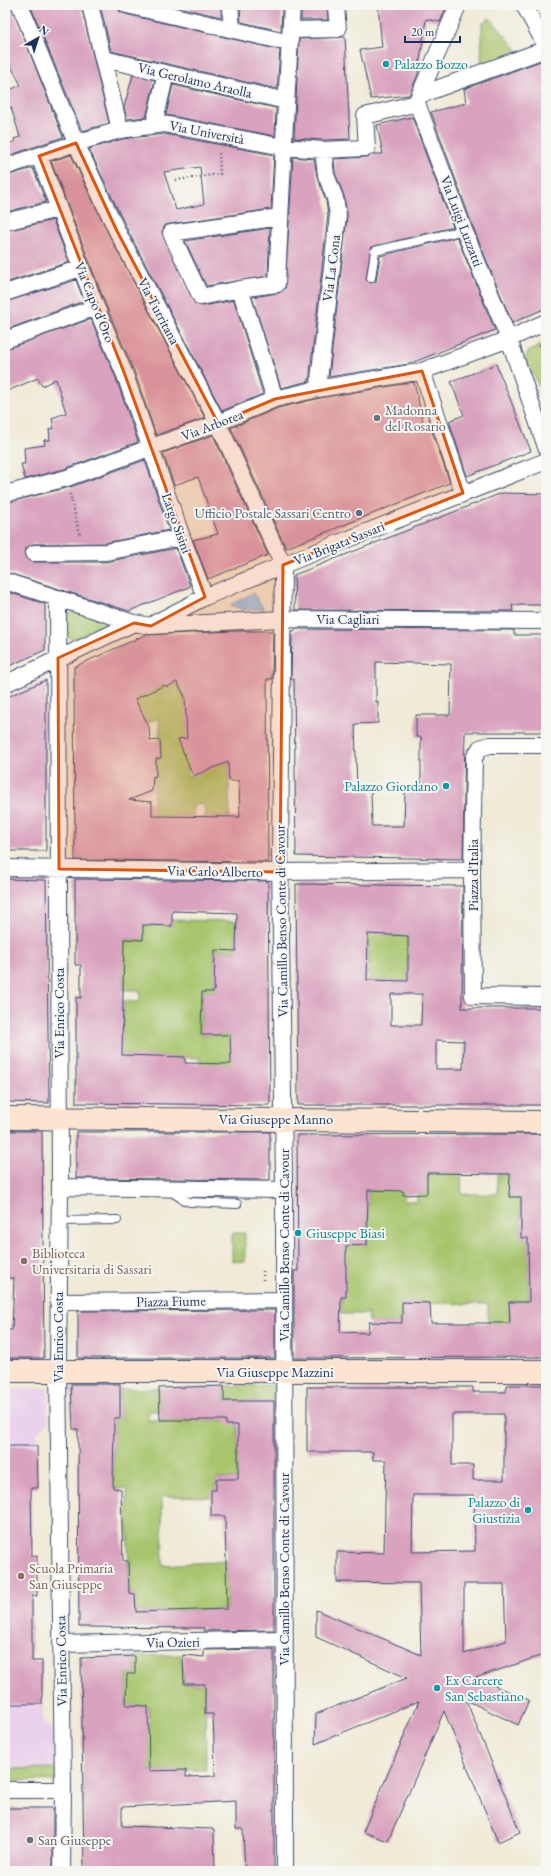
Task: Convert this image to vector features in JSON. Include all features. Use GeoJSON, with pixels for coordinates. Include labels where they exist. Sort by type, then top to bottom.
{"type":"FeatureCollection","features":[{"type":"Feature","properties":{"kind":"street","name":"Via Turritana"},"geometry":{"type":"LineString","coordinates":[[20,5],[76,143],[117,231],[218,423],[283,565],[282,619]]}},
{"type":"Feature","properties":{"kind":"street"},"geometry":{"type":"LineString","coordinates":[[90,5],[120,130]]}},
{"type":"Feature","properties":{"kind":"street"},"geometry":{"type":"LineString","coordinates":[[230,5],[232,30]]}},
{"type":"Feature","properties":{"kind":"street"},"geometry":{"type":"LineString","coordinates":[[280,217],[172,233],[202,297],[240,289],[277,284],[280,217],[283,147],[292,5]]}},
{"type":"Feature","properties":{"kind":"street"},"geometry":{"type":"LineString","coordinates":[[418,99],[458,5]]}},
{"type":"Feature","properties":{"kind":"street"},"geometry":{"type":"LineString","coordinates":[[418,99],[546,48],[524,5]]}},
{"type":"Feature","properties":{"kind":"street"},"geometry":{"type":"LineString","coordinates":[[129,6],[232,30],[290,36],[338,29],[336,8]]}},
{"type":"Feature","properties":{"kind":"street","name":"Via Gerolamo Araolla"},"geometry":{"type":"LineString","coordinates":[[104,59],[286,101]]}},
{"type":"Feature","properties":{"kind":"street"},"geometry":{"type":"LineString","coordinates":[[154,126],[166,73]]}},
{"type":"Feature","properties":{"kind":"street","name":"Via Università"},"geometry":{"type":"LineString","coordinates":[[5,168],[76,143],[120,130],[164,124],[283,147],[323,150],[367,148],[365,116],[418,99]]}},
{"type":"Feature","properties":{"kind":"street","name":"Via Luigi Luzzatti"},"geometry":{"type":"LineString","coordinates":[[418,99],[464,230],[543,424],[546,447]]}},
{"type":"Feature","properties":{"kind":"street","name":"Via La Cona"},"geometry":{"type":"LineString","coordinates":[[318,389],[338,215],[335,198],[326,175],[323,150]]}},
{"type":"Feature","properties":{"kind":"street","name":"Via Capo d'Oro"},"geometry":{"type":"LineString","coordinates":[[39,156],[96,307],[125,375],[150,448]]}},
{"type":"Feature","properties":{"kind":"street"},"geometry":{"type":"LineString","coordinates":[[5,222],[58,209]]}},
{"type":"Feature","properties":{"kind":"street"},"geometry":{"type":"LineString","coordinates":[[5,293],[81,268]]}},
{"type":"Feature","properties":{"kind":"street"},"geometry":{"type":"LineString","coordinates":[[240,289],[275,399]]}},
{"type":"Feature","properties":{"kind":"street"},"geometry":{"type":"LineString","coordinates":[[5,340],[96,307]]}},
{"type":"Feature","properties":{"kind":"street","name":"Via Arborea"},"geometry":{"type":"LineString","coordinates":[[5,494],[67,478],[218,423],[275,399],[318,389],[422,371],[509,339],[546,322]]}},
{"type":"Feature","properties":{"kind":"street"},"geometry":{"type":"LineString","coordinates":[[422,371],[464,493]]}},
{"type":"Feature","properties":{"kind":"street","name":"Largo Sisini"},"geometry":{"type":"LineString","coordinates":[[150,448],[205,597]]}},
{"type":"Feature","properties":{"kind":"street","name":"Via Brigata Sassari"},"geometry":{"type":"LineString","coordinates":[[150,626],[205,597],[546,461]]}},
{"type":"Feature","properties":{"kind":"street"},"geometry":{"type":"LineString","coordinates":[[34,553],[106,552],[182,537]]}},
{"type":"Feature","properties":{"kind":"street"},"geometry":{"type":"LineString","coordinates":[[5,581],[150,626]]}},
{"type":"Feature","properties":{"kind":"street"},"geometry":{"type":"LineString","coordinates":[[58,598],[58,658]]}},
{"type":"Feature","properties":{"kind":"street","name":"Via Cagliari"},"geometry":{"type":"LineString","coordinates":[[150,626],[282,619],[546,620]]}},
{"type":"Feature","properties":{"kind":"street","name":"Via Camillo Benso Conte di Cavour"},"geometry":{"type":"LineString","coordinates":[[282,619],[280,872],[283,1119],[285,1871]]}},
{"type":"Feature","properties":{"kind":"street"},"geometry":{"type":"LineString","coordinates":[[5,684],[134,622]]}},
{"type":"Feature","properties":{"kind":"street","name":"Via Enrico Costa"},"geometry":{"type":"LineString","coordinates":[[58,658],[60,1118],[58,1370],[63,1790],[62,1871]]}},
{"type":"Feature","properties":{"kind":"street","name":"Piazza d'Italia"},"geometry":{"type":"LineString","coordinates":[[546,745],[490,745],[480,748],[474,758],[472,870],[473,996],[546,997]]}},
{"type":"Feature","properties":{"kind":"street","name":"Via Carlo Alberto"},"geometry":{"type":"LineString","coordinates":[[5,868],[280,872],[472,870]]}},
{"type":"Feature","properties":{"kind":"street","name":"Via Giuseppe Manno"},"geometry":{"type":"LineString","coordinates":[[5,1118],[546,1122]]}},
{"type":"Feature","properties":{"kind":"street"},"geometry":{"type":"LineString","coordinates":[[60,1187],[283,1190]]}},
{"type":"Feature","properties":{"kind":"street","name":"Piazza Fiume"},"geometry":{"type":"LineString","coordinates":[[58,1302],[283,1300]]}},
{"type":"Feature","properties":{"kind":"street","name":"Via Giuseppe Mazzini"},"geometry":{"type":"LineString","coordinates":[[5,1371],[546,1371]]}},
{"type":"Feature","properties":{"kind":"street","name":"Via Ozieri"},"geometry":{"type":"LineString","coordinates":[[61,1644],[284,1639]]}},
{"type":"Feature","properties":{"kind":"street"},"geometry":{"type":"LineString","coordinates":[[5,1790],[63,1790]]}},
{"type":"Feature","properties":{"kind":"lane"},"geometry":{"type":"LineString","coordinates":[[371,278],[375,251],[464,230]]}},
{"type":"Feature","properties":{"kind":"lane"},"geometry":{"type":"LineString","coordinates":[[166,1188],[184,1200],[190,1202],[237,1204]]}},
{"type":"Feature","properties":{"kind":"lane"},"geometry":{"type":"LineString","coordinates":[[60,1221],[117,1220]]}},
{"type":"Feature","properties":{"kind":"path"},"geometry":{"type":"LineString","coordinates":[[336,8],[375,5]]}},
{"type":"Feature","properties":{"kind":"path"},"geometry":{"type":"LineString","coordinates":[[176,180],[220,174],[218,134]]}},
{"type":"Feature","properties":{"kind":"path"},"geometry":{"type":"LineString","coordinates":[[534,343],[546,348]]}},
{"type":"Feature","properties":{"kind":"path"},"geometry":{"type":"LineString","coordinates":[[67,478],[84,553]]}},
{"type":"Feature","properties":{"kind":"path"},"geometry":{"type":"LineString","coordinates":[[263,1270],[263,1280]]}},
{"type":"Feature","properties":{"kind":"highlighted area"},"geometry":{"type":"Polygon","coordinates":[[[76,143],[117,231],[218,423],[275,399],[422,371],[463,493],[283,565],[280,872],[59,869],[58,658],[134,623],[151,626],[205,597],[125,375],[39,156],[76,143]]]}},
{"type":"Feature","properties":{"kind":"shaded area","name":"Scuola Primaria San Giuseppe"},"geometry":{"type":"Polygon","coordinates":[[[48,1388],[48,1422],[37,1434],[38,1488],[31,1489],[32,1556],[37,1556],[37,1596],[32,1596],[32,1661],[42,1661],[43,1721],[55,1732],[56,1781],[5,1780],[5,1389],[48,1388]]]}},
{"type":"Feature","properties":{"kind":"green space"},"geometry":{"type":"Polygon","coordinates":[[[490,18],[519,52],[481,67],[482,23],[490,18]]]}},
{"type":"Feature","properties":{"kind":"green space"},"geometry":{"type":"Polygon","coordinates":[[[546,342],[546,400],[525,359],[528,352],[546,342]]]}},
{"type":"Feature","properties":{"kind":"green space"},"geometry":{"type":"Polygon","coordinates":[[[76,610],[103,619],[104,625],[73,639],[64,636],[65,616],[76,610]]]}},
{"type":"Feature","properties":{"kind":"green space"},"geometry":{"type":"Polygon","coordinates":[[[177,682],[188,704],[188,777],[228,762],[230,817],[205,817],[204,805],[193,804],[193,816],[168,816],[148,821],[148,804],[154,804],[153,776],[156,777],[156,759],[161,758],[159,718],[147,723],[135,699],[165,685],[177,682]]]}},
{"type":"Feature","properties":{"kind":"green space"},"geometry":{"type":"Polygon","coordinates":[[[172,920],[236,921],[236,951],[215,950],[214,992],[202,992],[201,1035],[230,1035],[239,1079],[200,1064],[200,1058],[122,1055],[124,1001],[140,1002],[140,990],[123,990],[123,939],[142,940],[143,925],[172,926],[172,920]]]}},
{"type":"Feature","properties":{"kind":"green space"},"geometry":{"type":"Polygon","coordinates":[[[368,933],[408,936],[408,981],[369,980],[368,933]]]}},
{"type":"Feature","properties":{"kind":"green space"},"geometry":{"type":"Polygon","coordinates":[[[5,1034],[9,1034],[7,1071],[5,1071],[5,1034]]]}},
{"type":"Feature","properties":{"kind":"green space"},"geometry":{"type":"Polygon","coordinates":[[[379,1173],[404,1173],[404,1201],[417,1201],[417,1194],[427,1194],[427,1173],[461,1173],[462,1194],[497,1194],[497,1174],[510,1174],[509,1196],[521,1197],[521,1238],[528,1238],[529,1302],[509,1302],[510,1325],[488,1325],[488,1304],[402,1303],[402,1323],[369,1322],[368,1314],[341,1314],[347,1245],[367,1245],[368,1190],[379,1190],[379,1173]]]}},
{"type":"Feature","properties":{"kind":"green space"},"geometry":{"type":"Polygon","coordinates":[[[232,1233],[245,1233],[245,1262],[232,1261],[232,1233]]]}},
{"type":"Feature","properties":{"kind":"green space"},"geometry":{"type":"Polygon","coordinates":[[[273,1385],[274,1401],[224,1401],[224,1386],[273,1385]]]}},
{"type":"Feature","properties":{"kind":"green space"},"geometry":{"type":"Polygon","coordinates":[[[159,1388],[160,1411],[149,1411],[148,1420],[226,1420],[238,1425],[238,1479],[216,1479],[216,1490],[211,1497],[162,1496],[163,1565],[226,1561],[227,1609],[136,1612],[135,1594],[129,1593],[127,1489],[113,1488],[114,1418],[120,1418],[120,1389],[159,1388]]]}},
{"type":"Feature","properties":{"kind":"green space"},"geometry":{"type":"Polygon","coordinates":[[[181,1655],[184,1684],[205,1684],[206,1770],[142,1771],[122,1730],[150,1728],[148,1706],[126,1705],[127,1674],[135,1674],[135,1656],[181,1655]]]}},
{"type":"Feature","properties":{"kind":"green space"},"geometry":{"type":"Polygon","coordinates":[[[5,1766],[6,1769],[56,1768],[56,1781],[5,1780],[5,1766]]]}},
{"type":"Feature","properties":{"kind":"water"},"geometry":{"type":"Polygon","coordinates":[[[253,593],[264,609],[244,610],[230,605],[253,593]]]}},
{"type":"Feature","properties":{"kind":"building"},"geometry":{"type":"Polygon","coordinates":[[[5,5],[11,5],[63,137],[5,157],[5,144],[15,142],[14,139],[20,137],[11,107],[5,110],[5,92],[21,85],[5,55],[5,5]]]}},
{"type":"Feature","properties":{"kind":"building"},"geometry":{"type":"Polygon","coordinates":[[[30,5],[81,5],[109,123],[82,131],[30,5]]]}},
{"type":"Feature","properties":{"kind":"building"},"geometry":{"type":"Polygon","coordinates":[[[100,5],[118,5],[120,12],[125,14],[280,50],[277,89],[111,51],[100,5]]]}},
{"type":"Feature","properties":{"kind":"building"},"geometry":{"type":"Polygon","coordinates":[[[169,5],[221,5],[221,17],[169,5]]]}},
{"type":"Feature","properties":{"kind":"building"},"geometry":{"type":"Polygon","coordinates":[[[240,5],[282,5],[281,31],[241,22],[240,5]]]}},
{"type":"Feature","properties":{"kind":"building"},"geometry":{"type":"Polygon","coordinates":[[[301,5],[327,5],[328,20],[301,20],[301,5]]]}},
{"type":"Feature","properties":{"kind":"building","name":"Palazzo Bozzo"},"geometry":{"type":"Polygon","coordinates":[[[378,5],[396,5],[396,7],[398,5],[422,5],[446,8],[440,22],[426,19],[418,74],[409,95],[371,99],[360,50],[382,47],[378,5]]]}},
{"type":"Feature","properties":{"kind":"building"},"geometry":{"type":"Polygon","coordinates":[[[345,37],[350,139],[323,140],[294,138],[299,39],[345,37]]]}},
{"type":"Feature","properties":{"kind":"building"},"geometry":{"type":"Polygon","coordinates":[[[546,59],[546,308],[512,323],[473,227],[431,112],[466,103],[464,89],[546,59]]]}},
{"type":"Feature","properties":{"kind":"building"},"geometry":{"type":"Polygon","coordinates":[[[133,75],[155,80],[146,117],[127,119],[124,107],[133,75]]]}},
{"type":"Feature","properties":{"kind":"building"},"geometry":{"type":"Polygon","coordinates":[[[173,85],[276,108],[275,136],[166,115],[173,85]]]}},
{"type":"Feature","properties":{"kind":"building"},"geometry":{"type":"Polygon","coordinates":[[[412,117],[453,227],[371,247],[366,280],[371,283],[376,281],[380,256],[457,237],[495,330],[409,364],[329,377],[347,216],[344,196],[335,173],[334,159],[367,157],[374,154],[383,154],[377,125],[412,117]]]}},
{"type":"Feature","properties":{"kind":"building"},"geometry":{"type":"Polygon","coordinates":[[[164,134],[274,155],[271,209],[165,225],[162,232],[195,304],[203,306],[234,300],[263,394],[222,411],[126,227],[89,149],[122,139],[164,134]],[[200,167],[164,172],[176,210],[204,204],[200,167]]]}},
{"type":"Feature","properties":{"kind":"building"},"geometry":{"type":"Polygon","coordinates":[[[71,155],[109,235],[205,418],[156,435],[134,371],[105,303],[51,161],[71,155]]]}},
{"type":"Feature","properties":{"kind":"building"},"geometry":{"type":"Polygon","coordinates":[[[293,157],[314,159],[317,176],[326,201],[328,215],[309,381],[281,388],[252,297],[279,293],[285,288],[293,157]]]}},
{"type":"Feature","properties":{"kind":"building"},"geometry":{"type":"Polygon","coordinates":[[[33,168],[46,202],[5,212],[5,176],[33,168]]]}},
{"type":"Feature","properties":{"kind":"building"},"geometry":{"type":"Polygon","coordinates":[[[53,220],[69,262],[5,283],[5,231],[53,220]]]}},
{"type":"Feature","properties":{"kind":"building"},"geometry":{"type":"Polygon","coordinates":[[[270,228],[268,276],[206,286],[185,241],[270,228]]]}},
{"type":"Feature","properties":{"kind":"building"},"geometry":{"type":"Polygon","coordinates":[[[76,280],[84,301],[5,330],[5,302],[76,280]]]}},
{"type":"Feature","properties":{"kind":"building"},"geometry":{"type":"Polygon","coordinates":[[[91,319],[116,378],[138,442],[64,469],[25,479],[21,464],[25,464],[24,448],[45,445],[44,440],[50,440],[49,429],[54,429],[52,418],[66,413],[56,379],[42,386],[38,378],[5,392],[5,349],[91,319]]]}},
{"type":"Feature","properties":{"kind":"building"},"geometry":{"type":"Polygon","coordinates":[[[496,364],[531,451],[467,476],[449,421],[464,415],[451,382],[496,364]]]}},
{"type":"Feature","properties":{"kind":"building"},"geometry":{"type":"Polygon","coordinates":[[[414,382],[425,430],[431,428],[450,483],[286,548],[231,428],[278,408],[320,398],[414,382]]]}},
{"type":"Feature","properties":{"kind":"building"},"geometry":{"type":"Polygon","coordinates":[[[213,435],[268,555],[208,579],[193,540],[218,534],[198,477],[174,485],[163,453],[213,435]]]}},
{"type":"Feature","properties":{"kind":"building"},"geometry":{"type":"Polygon","coordinates":[[[145,460],[169,530],[105,543],[33,544],[26,548],[26,558],[34,562],[106,562],[176,548],[190,586],[189,587],[129,611],[5,572],[5,503],[70,487],[145,460]]]}},
{"type":"Feature","properties":{"kind":"building"},"geometry":{"type":"Polygon","coordinates":[[[502,493],[545,494],[546,605],[512,605],[513,611],[295,610],[294,575],[502,493]]]}},
{"type":"Feature","properties":{"kind":"building"},"geometry":{"type":"Polygon","coordinates":[[[5,591],[45,604],[45,650],[5,668],[5,591]]]}},
{"type":"Feature","properties":{"kind":"building"},"geometry":{"type":"Polygon","coordinates":[[[295,629],[514,630],[514,635],[546,635],[546,732],[465,732],[463,859],[296,856],[294,679],[291,679],[292,631],[295,631],[295,629]],[[376,662],[376,702],[378,701],[378,723],[355,724],[357,791],[371,791],[372,826],[404,826],[405,790],[421,790],[421,737],[416,737],[416,715],[450,715],[451,664],[376,662]]]}},
{"type":"Feature","properties":{"kind":"building"},"geometry":{"type":"Polygon","coordinates":[[[234,631],[273,631],[272,679],[267,679],[268,862],[75,860],[74,667],[145,635],[234,631]],[[177,682],[167,687],[165,685],[135,699],[149,727],[150,741],[160,740],[161,758],[156,759],[156,777],[153,776],[152,791],[129,800],[152,802],[152,816],[240,817],[239,781],[229,781],[228,762],[193,776],[178,739],[187,738],[185,697],[177,682]]]}},
{"type":"Feature","properties":{"kind":"building"},"geometry":{"type":"Polygon","coordinates":[[[46,680],[46,851],[5,851],[5,698],[46,680]]]}},
{"type":"Feature","properties":{"kind":"building"},"geometry":{"type":"Polygon","coordinates":[[[5,879],[46,880],[49,1103],[5,1102],[5,1071],[7,1071],[9,1034],[5,1034],[5,879]]]}},
{"type":"Feature","properties":{"kind":"building"},"geometry":{"type":"Polygon","coordinates":[[[75,879],[268,881],[270,1105],[76,1103],[76,997],[81,998],[81,965],[75,965],[75,879]],[[172,911],[172,926],[143,925],[143,940],[124,939],[122,1055],[185,1057],[185,1063],[231,1064],[230,1035],[201,1035],[202,992],[214,992],[215,950],[236,951],[237,913],[172,911]]]}},
{"type":"Feature","properties":{"kind":"building"},"geometry":{"type":"Polygon","coordinates":[[[296,884],[463,886],[462,1008],[546,1008],[546,1105],[298,1105],[296,884]],[[368,934],[367,980],[408,981],[408,936],[368,934]],[[391,994],[391,1025],[421,1025],[422,994],[391,994]],[[436,1040],[436,1069],[463,1069],[464,1041],[436,1040]]]}},
{"type":"Feature","properties":{"kind":"building","name":"Biblioteca Universitaria di Sassari"},"geometry":{"type":"Polygon","coordinates":[[[6,1131],[42,1131],[44,1358],[5,1358],[5,1330],[12,1330],[14,1278],[5,1278],[6,1131]]]}},
{"type":"Feature","properties":{"kind":"building"},"geometry":{"type":"Polygon","coordinates":[[[76,1132],[270,1132],[270,1180],[76,1178],[76,1132]]]}},
{"type":"Feature","properties":{"kind":"building"},"geometry":{"type":"Polygon","coordinates":[[[546,1134],[546,1357],[294,1358],[294,1271],[298,1271],[297,1135],[546,1134]],[[427,1173],[427,1194],[403,1195],[403,1191],[368,1190],[367,1245],[346,1246],[346,1297],[341,1297],[340,1332],[368,1333],[369,1322],[402,1323],[402,1302],[430,1303],[431,1323],[510,1323],[509,1302],[529,1302],[528,1238],[521,1238],[521,1197],[509,1197],[510,1174],[427,1173]]]}},
{"type":"Feature","properties":{"kind":"building"},"geometry":{"type":"Polygon","coordinates":[[[275,1310],[275,1358],[78,1358],[78,1311],[275,1310]]]}},
{"type":"Feature","properties":{"kind":"building"},"geometry":{"type":"Polygon","coordinates":[[[71,1384],[120,1384],[120,1418],[114,1418],[113,1488],[121,1489],[123,1561],[128,1561],[129,1593],[135,1594],[136,1612],[227,1609],[225,1516],[211,1516],[211,1490],[216,1490],[216,1479],[238,1479],[238,1425],[226,1425],[226,1420],[160,1420],[159,1388],[224,1386],[224,1401],[274,1401],[274,1630],[204,1631],[204,1628],[79,1627],[78,1429],[73,1429],[71,1384]]]}},
{"type":"Feature","properties":{"kind":"building"},"geometry":{"type":"Polygon","coordinates":[[[506,1385],[546,1385],[546,1654],[475,1678],[529,1700],[518,1725],[466,1700],[520,1832],[498,1842],[444,1711],[388,1841],[363,1832],[419,1701],[315,1744],[316,1714],[407,1678],[316,1637],[316,1610],[421,1655],[419,1583],[337,1582],[337,1552],[384,1553],[386,1460],[373,1460],[373,1452],[307,1452],[307,1387],[473,1387],[473,1392],[506,1392],[506,1385]],[[452,1414],[452,1465],[473,1465],[473,1480],[504,1480],[504,1414],[452,1414]],[[413,1495],[412,1552],[475,1551],[474,1495],[413,1495]],[[464,1584],[464,1654],[506,1641],[504,1584],[464,1584]]]}},
{"type":"Feature","properties":{"kind":"building"},"geometry":{"type":"Polygon","coordinates":[[[5,1446],[37,1446],[38,1488],[31,1488],[32,1556],[37,1556],[37,1596],[32,1596],[32,1661],[42,1661],[42,1704],[5,1704],[5,1446]]]}},
{"type":"Feature","properties":{"kind":"building"},"geometry":{"type":"Polygon","coordinates":[[[274,1649],[274,1871],[245,1871],[243,1829],[236,1829],[236,1801],[122,1807],[122,1826],[214,1829],[215,1871],[84,1871],[81,1658],[135,1656],[135,1674],[127,1674],[126,1705],[148,1706],[149,1771],[186,1770],[186,1777],[215,1776],[213,1714],[205,1714],[205,1684],[184,1684],[183,1655],[204,1657],[204,1650],[274,1649]]]}},
{"type":"Feature","properties":{"kind":"building","name":"San Giuseppe"},"geometry":{"type":"Polygon","coordinates":[[[5,1808],[53,1808],[53,1871],[5,1871],[5,1808]]]}},
{"type":"Feature","properties":{"kind":"place","name":"Palazzo Bozzo"},"geometry":{"type":"Point","coordinates":[386,64]}},
{"type":"Feature","properties":{"kind":"place","name":"Madonna del Rosario"},"geometry":{"type":"Point","coordinates":[377,418]}},
{"type":"Feature","properties":{"kind":"place","name":"Ufficio Postale Sassari Centro"},"geometry":{"type":"Point","coordinates":[359,513]}},
{"type":"Feature","properties":{"kind":"place","name":"Palazzo Giordano"},"geometry":{"type":"Point","coordinates":[446,786]}},
{"type":"Feature","properties":{"kind":"place","name":"Giuseppe Biasi"},"geometry":{"type":"Point","coordinates":[298,1233]}},
{"type":"Feature","properties":{"kind":"place","name":"Biblioteca Universitaria di Sassari"},"geometry":{"type":"Point","coordinates":[24,1261]}},
{"type":"Feature","properties":{"kind":"place","name":"Palazzo di Giustizia"},"geometry":{"type":"Point","coordinates":[528,1510]}},
{"type":"Feature","properties":{"kind":"place","name":"Scuola Primaria San Giuseppe"},"geometry":{"type":"Point","coordinates":[21,1576]}},
{"type":"Feature","properties":{"kind":"place","name":"Ex Carcere San Sebastiano"},"geometry":{"type":"Point","coordinates":[437,1688]}},
{"type":"Feature","properties":{"kind":"place","name":"San Giuseppe"},"geometry":{"type":"Point","coordinates":[30,1840]}}]}
